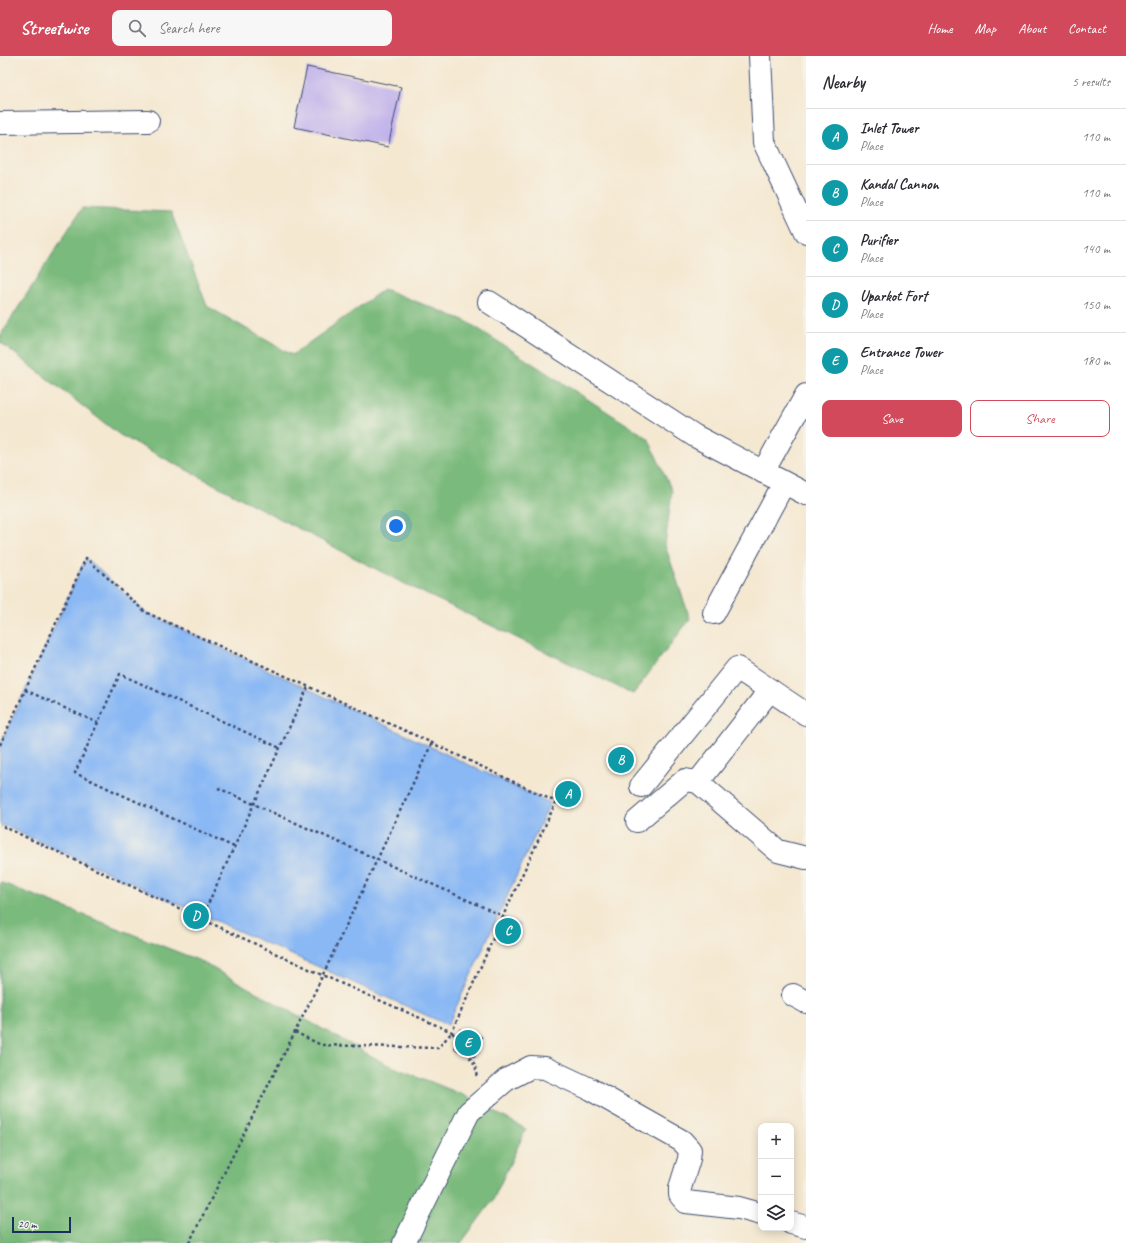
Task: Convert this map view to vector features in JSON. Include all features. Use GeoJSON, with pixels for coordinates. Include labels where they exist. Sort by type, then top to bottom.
{"type":"FeatureCollection","features":[{"type":"Feature","properties":{"kind":"street"},"geometry":{"type":"LineString","coordinates":[[760,56],[764,142],[806,232]]}},
{"type":"Feature","properties":{"kind":"street"},"geometry":{"type":"LineString","coordinates":[[0,123],[148,121]]}},
{"type":"Feature","properties":{"kind":"street"},"geometry":{"type":"LineString","coordinates":[[489,302],[696,436],[806,494]]}},
{"type":"Feature","properties":{"kind":"street"},"geometry":{"type":"LineString","coordinates":[[763,472],[806,395]]}},
{"type":"Feature","properties":{"kind":"street"},"geometry":{"type":"LineString","coordinates":[[714,613],[784,483]]}},
{"type":"Feature","properties":{"kind":"street"},"geometry":{"type":"LineString","coordinates":[[641,786],[737,668],[770,690],[804,708]]}},
{"type":"Feature","properties":{"kind":"street"},"geometry":{"type":"LineString","coordinates":[[698,782],[770,690]]}},
{"type":"Feature","properties":{"kind":"street"},"geometry":{"type":"LineString","coordinates":[[637,821],[685,780],[698,782],[778,851],[806,858]]}},
{"type":"Feature","properties":{"kind":"street"},"geometry":{"type":"LineString","coordinates":[[404,1243],[469,1112],[506,1080],[531,1067],[545,1068],[590,1089],[682,1141],[690,1150],[689,1159],[680,1188],[680,1195],[686,1202],[739,1208],[758,1213]]}},
{"type":"Feature","properties":{"kind":"street"},"geometry":{"type":"LineString","coordinates":[[794,1224],[806,1227]]}},
{"type":"Feature","properties":{"kind":"path"},"geometry":{"type":"LineString","coordinates":[[0,745],[86,558],[144,612],[432,743],[556,802],[503,916],[452,1032],[438,1048],[322,1045],[295,1032]]}},
{"type":"Feature","properties":{"kind":"path"},"geometry":{"type":"LineString","coordinates":[[234,847],[74,773],[120,674],[280,748]]}},
{"type":"Feature","properties":{"kind":"path"},"geometry":{"type":"LineString","coordinates":[[200,919],[308,687]]}},
{"type":"Feature","properties":{"kind":"path"},"geometry":{"type":"LineString","coordinates":[[26,690],[98,723]]}},
{"type":"Feature","properties":{"kind":"path"},"geometry":{"type":"LineString","coordinates":[[189,1243],[311,1000],[432,743]]}},
{"type":"Feature","properties":{"kind":"path"},"geometry":{"type":"LineString","coordinates":[[218,788],[503,916]]}},
{"type":"Feature","properties":{"kind":"path"},"geometry":{"type":"LineString","coordinates":[[0,825],[322,975],[452,1032],[475,1065]]}},
{"type":"Feature","properties":{"kind":"green space"},"geometry":{"type":"Polygon","coordinates":[[[82,208],[171,212],[207,306],[292,355],[384,289],[466,321],[648,438],[672,491],[665,545],[690,619],[633,694],[397,580],[120,435],[0,342],[0,336],[82,208]]]}},
{"type":"Feature","properties":{"kind":"green space"},"geometry":{"type":"Polygon","coordinates":[[[0,882],[198,960],[384,1063],[461,1094],[526,1129],[493,1200],[461,1243],[0,1243],[0,882]]]}},
{"type":"Feature","properties":{"kind":"water"},"geometry":{"type":"Polygon","coordinates":[[[86,558],[145,612],[550,803],[448,1025],[0,824],[0,745],[86,558]]]}},
{"type":"Feature","properties":{"kind":"building"},"geometry":{"type":"Polygon","coordinates":[[[307,67],[401,87],[388,147],[294,127],[307,67]]]}},
{"type":"Feature","properties":{"kind":"building"},"geometry":{"type":"Polygon","coordinates":[[[568,782],[576,786],[580,794],[576,802],[568,806],[560,802],[556,794],[560,786],[568,782]]]}},
{"type":"Feature","properties":{"kind":"building"},"geometry":{"type":"Polygon","coordinates":[[[504,917],[521,924],[512,944],[495,937],[504,917]]]}},
{"type":"Feature","properties":{"kind":"building"},"geometry":{"type":"Polygon","coordinates":[[[461,1029],[482,1037],[474,1057],[454,1049],[461,1029]]]}},
{"type":"Feature","properties":{"kind":"place","name":"Kandal Cannon"},"geometry":{"type":"Point","coordinates":[621,760]}},
{"type":"Feature","properties":{"kind":"place","name":"Inlet Tower"},"geometry":{"type":"Point","coordinates":[568,794]}},
{"type":"Feature","properties":{"kind":"place","name":"Uparkot Fort"},"geometry":{"type":"Point","coordinates":[196,916]}},
{"type":"Feature","properties":{"kind":"place","name":"Purifier"},"geometry":{"type":"Point","coordinates":[508,931]}},
{"type":"Feature","properties":{"kind":"place","name":"Entrance Tower"},"geometry":{"type":"Point","coordinates":[468,1043]}}]}
